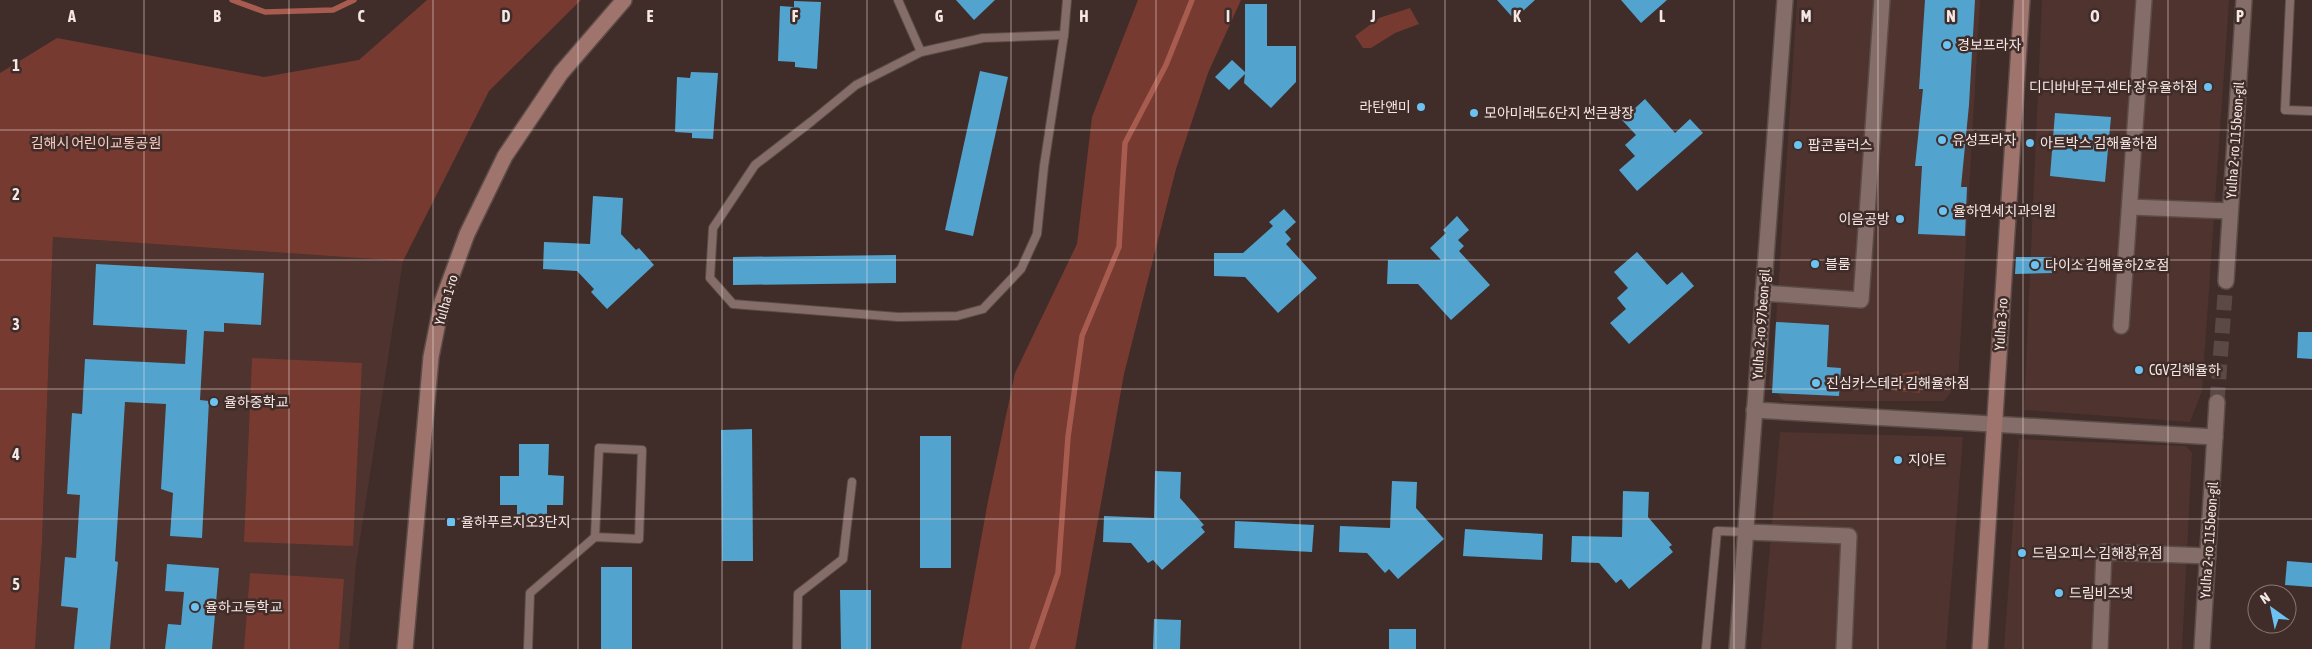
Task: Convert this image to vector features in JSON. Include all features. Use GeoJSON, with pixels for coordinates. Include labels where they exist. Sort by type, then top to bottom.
{"type":"FeatureCollection","features":[{"type":"Feature","properties":{"kind":"street","name":"Yulha 1-ro"},"geometry":{"type":"LineString","coordinates":[[404,649],[431,357],[442,302],[467,234],[505,156],[561,73],[624,0]]}},
{"type":"Feature","properties":{"kind":"street","name":"Yulha 2-ro 97beon-gil"},"geometry":{"type":"LineString","coordinates":[[1737,649],[1785,0]]}},
{"type":"Feature","properties":{"kind":"street"},"geometry":{"type":"LineString","coordinates":[[1763,293],[1860,300],[1882,0]]}},
{"type":"Feature","properties":{"kind":"street","name":"Yulha 3-ro"},"geometry":{"type":"LineString","coordinates":[[1980,649],[2022,0]]}},
{"type":"Feature","properties":{"kind":"street"},"geometry":{"type":"LineString","coordinates":[[2121,326],[2144,0]]}},
{"type":"Feature","properties":{"kind":"street","name":"Yulha 2-ro 115beon-gil"},"geometry":{"type":"LineString","coordinates":[[2226,281],[2244,0]]}},
{"type":"Feature","properties":{"kind":"street"},"geometry":{"type":"LineString","coordinates":[[2130,206],[2230,211]]}},
{"type":"Feature","properties":{"kind":"street","name":"Yulha 2-ro 115beon-gil"},"geometry":{"type":"LineString","coordinates":[[2202,649],[2217,402]]}},
{"type":"Feature","properties":{"kind":"street"},"geometry":{"type":"LineString","coordinates":[[1754,410],[2215,437]]}},
{"type":"Feature","properties":{"kind":"street"},"geometry":{"type":"LineString","coordinates":[[1746,532],[1849,536],[1844,649]]}},
{"type":"Feature","properties":{"kind":"street"},"geometry":{"type":"LineString","coordinates":[[2100,649],[2104,552],[2208,556]]}},
{"type":"Feature","properties":{"kind":"lane"},"geometry":{"type":"LineString","coordinates":[[898,0],[921,52]]}},
{"type":"Feature","properties":{"kind":"lane"},"geometry":{"type":"LineString","coordinates":[[1064,35],[983,38],[921,52],[856,85],[755,165],[712,228],[710,278],[733,304],[898,317],[957,316],[983,309],[1021,269],[1037,234],[1044,166],[1064,35],[1067,0]]}},
{"type":"Feature","properties":{"kind":"lane"},"geometry":{"type":"LineString","coordinates":[[2290,0],[2285,110],[2312,111]]}},
{"type":"Feature","properties":{"kind":"lane"},"geometry":{"type":"LineString","coordinates":[[528,649],[530,593],[595,537],[638,539],[642,450],[598,448],[595,537]]}},
{"type":"Feature","properties":{"kind":"lane"},"geometry":{"type":"LineString","coordinates":[[797,649],[798,594],[843,560],[852,482]]}},
{"type":"Feature","properties":{"kind":"lane"},"geometry":{"type":"LineString","coordinates":[[1706,649],[1717,531],[1746,532]]}},
{"type":"Feature","properties":{"kind":"shaded area"},"geometry":{"type":"Polygon","coordinates":[[[1797,0],[1980,0],[1958,383],[1944,401],[1784,401],[1769,385],[1776,322],[1797,0]]]}},
{"type":"Feature","properties":{"kind":"shaded area"},"geometry":{"type":"Polygon","coordinates":[[[2042,0],[2229,0],[2202,391],[2190,422],[2024,410],[2042,0]]]}},
{"type":"Feature","properties":{"kind":"shaded area","name":"율하중학교"},"geometry":{"type":"Polygon","coordinates":[[[53,237],[403,261],[356,565],[349,649],[35,649],[42,543],[53,237]]]}},
{"type":"Feature","properties":{"kind":"shaded area"},"geometry":{"type":"Polygon","coordinates":[[[1780,432],[1963,437],[1946,649],[1761,649],[1780,432]]]}},
{"type":"Feature","properties":{"kind":"shaded area"},"geometry":{"type":"Polygon","coordinates":[[[2019,439],[2186,446],[2192,453],[2182,649],[2004,649],[2019,439]]]}},
{"type":"Feature","properties":{"kind":"green space","name":"김해시 어린이교통공원"},"geometry":{"type":"Polygon","coordinates":[[[427,0],[581,0],[489,91],[403,261],[53,237],[42,543],[35,649],[0,649],[0,73],[57,38],[264,77],[359,60],[427,0]]]}},
{"type":"Feature","properties":{"kind":"green space"},"geometry":{"type":"Polygon","coordinates":[[[1138,0],[1241,0],[1208,73],[1176,169],[1124,374],[1075,649],[961,649],[988,501],[1015,373],[1077,244],[1092,117],[1138,0]]]}},
{"type":"Feature","properties":{"kind":"green space"},"geometry":{"type":"Polygon","coordinates":[[[1410,8],[1419,24],[1395,33],[1371,48],[1363,48],[1355,36],[1379,18],[1410,8]]]}},
{"type":"Feature","properties":{"kind":"green space"},"geometry":{"type":"Polygon","coordinates":[[[252,358],[362,363],[353,546],[244,542],[252,358]]]}},
{"type":"Feature","properties":{"kind":"green space"},"geometry":{"type":"Polygon","coordinates":[[[1919,371],[1920,393],[1895,391],[1896,374],[1919,371]]]}},
{"type":"Feature","properties":{"kind":"green space"},"geometry":{"type":"Polygon","coordinates":[[[250,573],[344,579],[339,649],[244,649],[250,573]]]}},
{"type":"Feature","properties":{"kind":"building"},"geometry":{"type":"Polygon","coordinates":[[[956,0],[995,0],[974,20],[956,0]]]}},
{"type":"Feature","properties":{"kind":"building"},"geometry":{"type":"Polygon","coordinates":[[[1497,0],[1535,0],[1514,19],[1497,0]]]}},
{"type":"Feature","properties":{"kind":"building"},"geometry":{"type":"Polygon","coordinates":[[[1621,0],[1667,0],[1641,23],[1621,0]]]}},
{"type":"Feature","properties":{"kind":"building"},"geometry":{"type":"Polygon","coordinates":[[[1925,0],[1975,0],[1969,105],[1961,187],[1967,187],[1965,236],[1918,234],[1922,166],[1915,166],[1923,89],[1919,89],[1925,0]]]}},
{"type":"Feature","properties":{"kind":"building"},"geometry":{"type":"Polygon","coordinates":[[[794,1],[821,2],[817,69],[795,67],[795,62],[778,61],[780,6],[794,7],[794,1]]]}},
{"type":"Feature","properties":{"kind":"building"},"geometry":{"type":"Polygon","coordinates":[[[1245,4],[1267,4],[1267,46],[1296,46],[1296,82],[1271,108],[1244,83],[1245,74],[1229,90],[1215,77],[1232,60],[1245,72],[1245,4]]]}},
{"type":"Feature","properties":{"kind":"building"},"geometry":{"type":"Polygon","coordinates":[[[980,71],[1008,77],[973,236],[945,230],[980,71]]]}},
{"type":"Feature","properties":{"kind":"building"},"geometry":{"type":"Polygon","coordinates":[[[691,72],[718,73],[713,139],[692,138],[692,133],[675,132],[677,77],[690,78],[691,72]]]}},
{"type":"Feature","properties":{"kind":"building"},"geometry":{"type":"Polygon","coordinates":[[[1645,99],[1675,133],[1690,119],[1703,133],[1637,191],[1619,170],[1635,156],[1625,145],[1636,135],[1622,120],[1645,99]]]}},
{"type":"Feature","properties":{"kind":"building"},"geometry":{"type":"Polygon","coordinates":[[[2055,113],[2111,117],[2105,182],[2050,176],[2055,113]]]}},
{"type":"Feature","properties":{"kind":"building"},"geometry":{"type":"Polygon","coordinates":[[[593,196],[623,198],[621,234],[636,250],[639,248],[654,265],[607,309],[591,292],[594,289],[577,271],[543,269],[544,242],[590,244],[593,196]]]}},
{"type":"Feature","properties":{"kind":"building"},"geometry":{"type":"Polygon","coordinates":[[[1284,209],[1296,222],[1285,232],[1291,239],[1286,244],[1317,278],[1278,313],[1245,277],[1214,276],[1214,253],[1243,253],[1273,226],[1269,222],[1284,209]]]}},
{"type":"Feature","properties":{"kind":"building"},"geometry":{"type":"Polygon","coordinates":[[[1457,216],[1469,230],[1458,240],[1464,246],[1459,251],[1490,285],[1451,320],[1418,284],[1387,284],[1388,260],[1441,260],[1430,248],[1446,233],[1443,230],[1457,216]]]}},
{"type":"Feature","properties":{"kind":"building"},"geometry":{"type":"Polygon","coordinates":[[[1637,252],[1667,285],[1682,272],[1694,286],[1629,344],[1610,323],[1626,309],[1617,298],[1628,288],[1614,272],[1637,252]]]}},
{"type":"Feature","properties":{"kind":"building"},"geometry":{"type":"Polygon","coordinates":[[[896,255],[896,283],[733,285],[733,257],[896,255]]]}},
{"type":"Feature","properties":{"kind":"building","name":"다이소 김해율하2호점"},"geometry":{"type":"Polygon","coordinates":[[[2016,257],[2054,257],[2053,273],[2015,274],[2016,257]]]}},
{"type":"Feature","properties":{"kind":"building"},"geometry":{"type":"Polygon","coordinates":[[[96,264],[264,273],[261,325],[224,323],[224,332],[204,331],[200,400],[209,401],[202,538],[170,536],[173,493],[161,489],[166,404],[125,402],[115,561],[118,562],[110,649],[74,649],[78,608],[61,606],[65,557],[76,558],[80,495],[67,494],[72,413],[82,414],[85,359],[185,364],[187,330],[93,325],[96,264]]]}},
{"type":"Feature","properties":{"kind":"building"},"geometry":{"type":"Polygon","coordinates":[[[1776,322],[1829,325],[1827,367],[1841,368],[1839,396],[1772,393],[1776,322]]]}},
{"type":"Feature","properties":{"kind":"building"},"geometry":{"type":"Polygon","coordinates":[[[2298,332],[2312,332],[2312,359],[2297,358],[2298,332]]]}},
{"type":"Feature","properties":{"kind":"building"},"geometry":{"type":"Polygon","coordinates":[[[752,429],[753,561],[722,561],[721,430],[752,429]]]}},
{"type":"Feature","properties":{"kind":"building"},"geometry":{"type":"Polygon","coordinates":[[[920,436],[951,436],[951,568],[920,568],[920,436]]]}},
{"type":"Feature","properties":{"kind":"building"},"geometry":{"type":"Polygon","coordinates":[[[519,444],[549,444],[548,475],[564,476],[563,505],[547,505],[547,522],[517,522],[517,505],[500,505],[500,476],[519,476],[519,444]]]}},
{"type":"Feature","properties":{"kind":"building"},"geometry":{"type":"Polygon","coordinates":[[[1155,471],[1181,472],[1180,498],[1204,525],[1201,527],[1205,532],[1162,570],[1153,560],[1148,563],[1131,543],[1103,542],[1104,516],[1154,518],[1155,471]]]}},
{"type":"Feature","properties":{"kind":"building"},"geometry":{"type":"Polygon","coordinates":[[[1392,481],[1417,482],[1416,508],[1444,539],[1398,579],[1389,569],[1385,573],[1367,553],[1339,552],[1340,526],[1390,528],[1392,481]]]}},
{"type":"Feature","properties":{"kind":"building"},"geometry":{"type":"Polygon","coordinates":[[[1623,491],[1649,492],[1648,517],[1672,545],[1669,547],[1673,552],[1629,589],[1621,579],[1616,583],[1599,563],[1571,562],[1572,536],[1622,537],[1623,491]]]}},
{"type":"Feature","properties":{"kind":"building"},"geometry":{"type":"Polygon","coordinates":[[[1235,521],[1314,525],[1312,552],[1234,548],[1235,521]]]}},
{"type":"Feature","properties":{"kind":"building"},"geometry":{"type":"Polygon","coordinates":[[[1465,529],[1543,534],[1542,560],[1463,556],[1465,529]]]}},
{"type":"Feature","properties":{"kind":"building"},"geometry":{"type":"Polygon","coordinates":[[[2287,561],[2312,563],[2312,587],[2285,584],[2287,561]]]}},
{"type":"Feature","properties":{"kind":"building"},"geometry":{"type":"Polygon","coordinates":[[[167,564],[219,568],[212,649],[165,649],[168,624],[181,625],[184,592],[165,591],[167,564]]]}},
{"type":"Feature","properties":{"kind":"building"},"geometry":{"type":"Polygon","coordinates":[[[601,567],[632,567],[632,649],[601,649],[601,567]]]}},
{"type":"Feature","properties":{"kind":"building"},"geometry":{"type":"Polygon","coordinates":[[[840,590],[871,590],[871,649],[841,649],[840,590]]]}},
{"type":"Feature","properties":{"kind":"building"},"geometry":{"type":"Polygon","coordinates":[[[1154,619],[1181,620],[1180,649],[1153,649],[1154,619]]]}},
{"type":"Feature","properties":{"kind":"building"},"geometry":{"type":"Polygon","coordinates":[[[1389,629],[1416,629],[1416,649],[1389,649],[1389,629]]]}},
{"type":"Feature","properties":{"kind":"waterway"},"geometry":{"type":"LineString","coordinates":[[232,0],[265,12],[333,10],[354,0]]}},
{"type":"Feature","properties":{"kind":"waterway"},"geometry":{"type":"LineString","coordinates":[[1032,649],[1058,573],[1068,437],[1082,336],[1119,247],[1125,143],[1166,65],[1192,0]]}},
{"type":"Feature","properties":{"kind":"tunnel"},"geometry":{"type":"LineString","coordinates":[[2217,402],[2226,281]]}},
{"type":"Feature","properties":{"kind":"place","name":"경보프라자"},"geometry":{"type":"Point","coordinates":[1947,45]}},
{"type":"Feature","properties":{"kind":"place","name":"디디바바문구센타 장유율하점"},"geometry":{"type":"Point","coordinates":[2208,87]}},
{"type":"Feature","properties":{"kind":"place","name":"라탄앤미"},"geometry":{"type":"Point","coordinates":[1421,107]}},
{"type":"Feature","properties":{"kind":"place","name":"모아미래도6단지 썬큰광장"},"geometry":{"type":"Point","coordinates":[1474,113]}},
{"type":"Feature","properties":{"kind":"place","name":"유성프라자"},"geometry":{"type":"Point","coordinates":[1942,140]}},
{"type":"Feature","properties":{"kind":"place","name":"아트박스 김해율하점"},"geometry":{"type":"Point","coordinates":[2030,143]}},
{"type":"Feature","properties":{"kind":"place","name":"팝콘플러스"},"geometry":{"type":"Point","coordinates":[1798,145]}},
{"type":"Feature","properties":{"kind":"place","name":"율하연세치과의원"},"geometry":{"type":"Point","coordinates":[1943,211]}},
{"type":"Feature","properties":{"kind":"place","name":"이음공방"},"geometry":{"type":"Point","coordinates":[1900,219]}},
{"type":"Feature","properties":{"kind":"place","name":"블룸"},"geometry":{"type":"Point","coordinates":[1815,264]}},
{"type":"Feature","properties":{"kind":"place","name":"다이소 김해율하2호점"},"geometry":{"type":"Point","coordinates":[2035,265]}},
{"type":"Feature","properties":{"kind":"place","name":"CGV김해율하"},"geometry":{"type":"Point","coordinates":[2139,370]}},
{"type":"Feature","properties":{"kind":"place","name":"진심카스테라 김해율하점"},"geometry":{"type":"Point","coordinates":[1816,383]}},
{"type":"Feature","properties":{"kind":"place","name":"율하중학교"},"geometry":{"type":"Point","coordinates":[214,402]}},
{"type":"Feature","properties":{"kind":"place","name":"지아트"},"geometry":{"type":"Point","coordinates":[1898,460]}},
{"type":"Feature","properties":{"kind":"place","name":"율하푸르지오3단지"},"geometry":{"type":"Point","coordinates":[451,522]}},
{"type":"Feature","properties":{"kind":"place","name":"드림오피스 김해장유점"},"geometry":{"type":"Point","coordinates":[2022,553]}},
{"type":"Feature","properties":{"kind":"place","name":"드림비즈넷"},"geometry":{"type":"Point","coordinates":[2059,593]}},
{"type":"Feature","properties":{"kind":"place","name":"율하고등학교"},"geometry":{"type":"Point","coordinates":[195,607]}}]}
